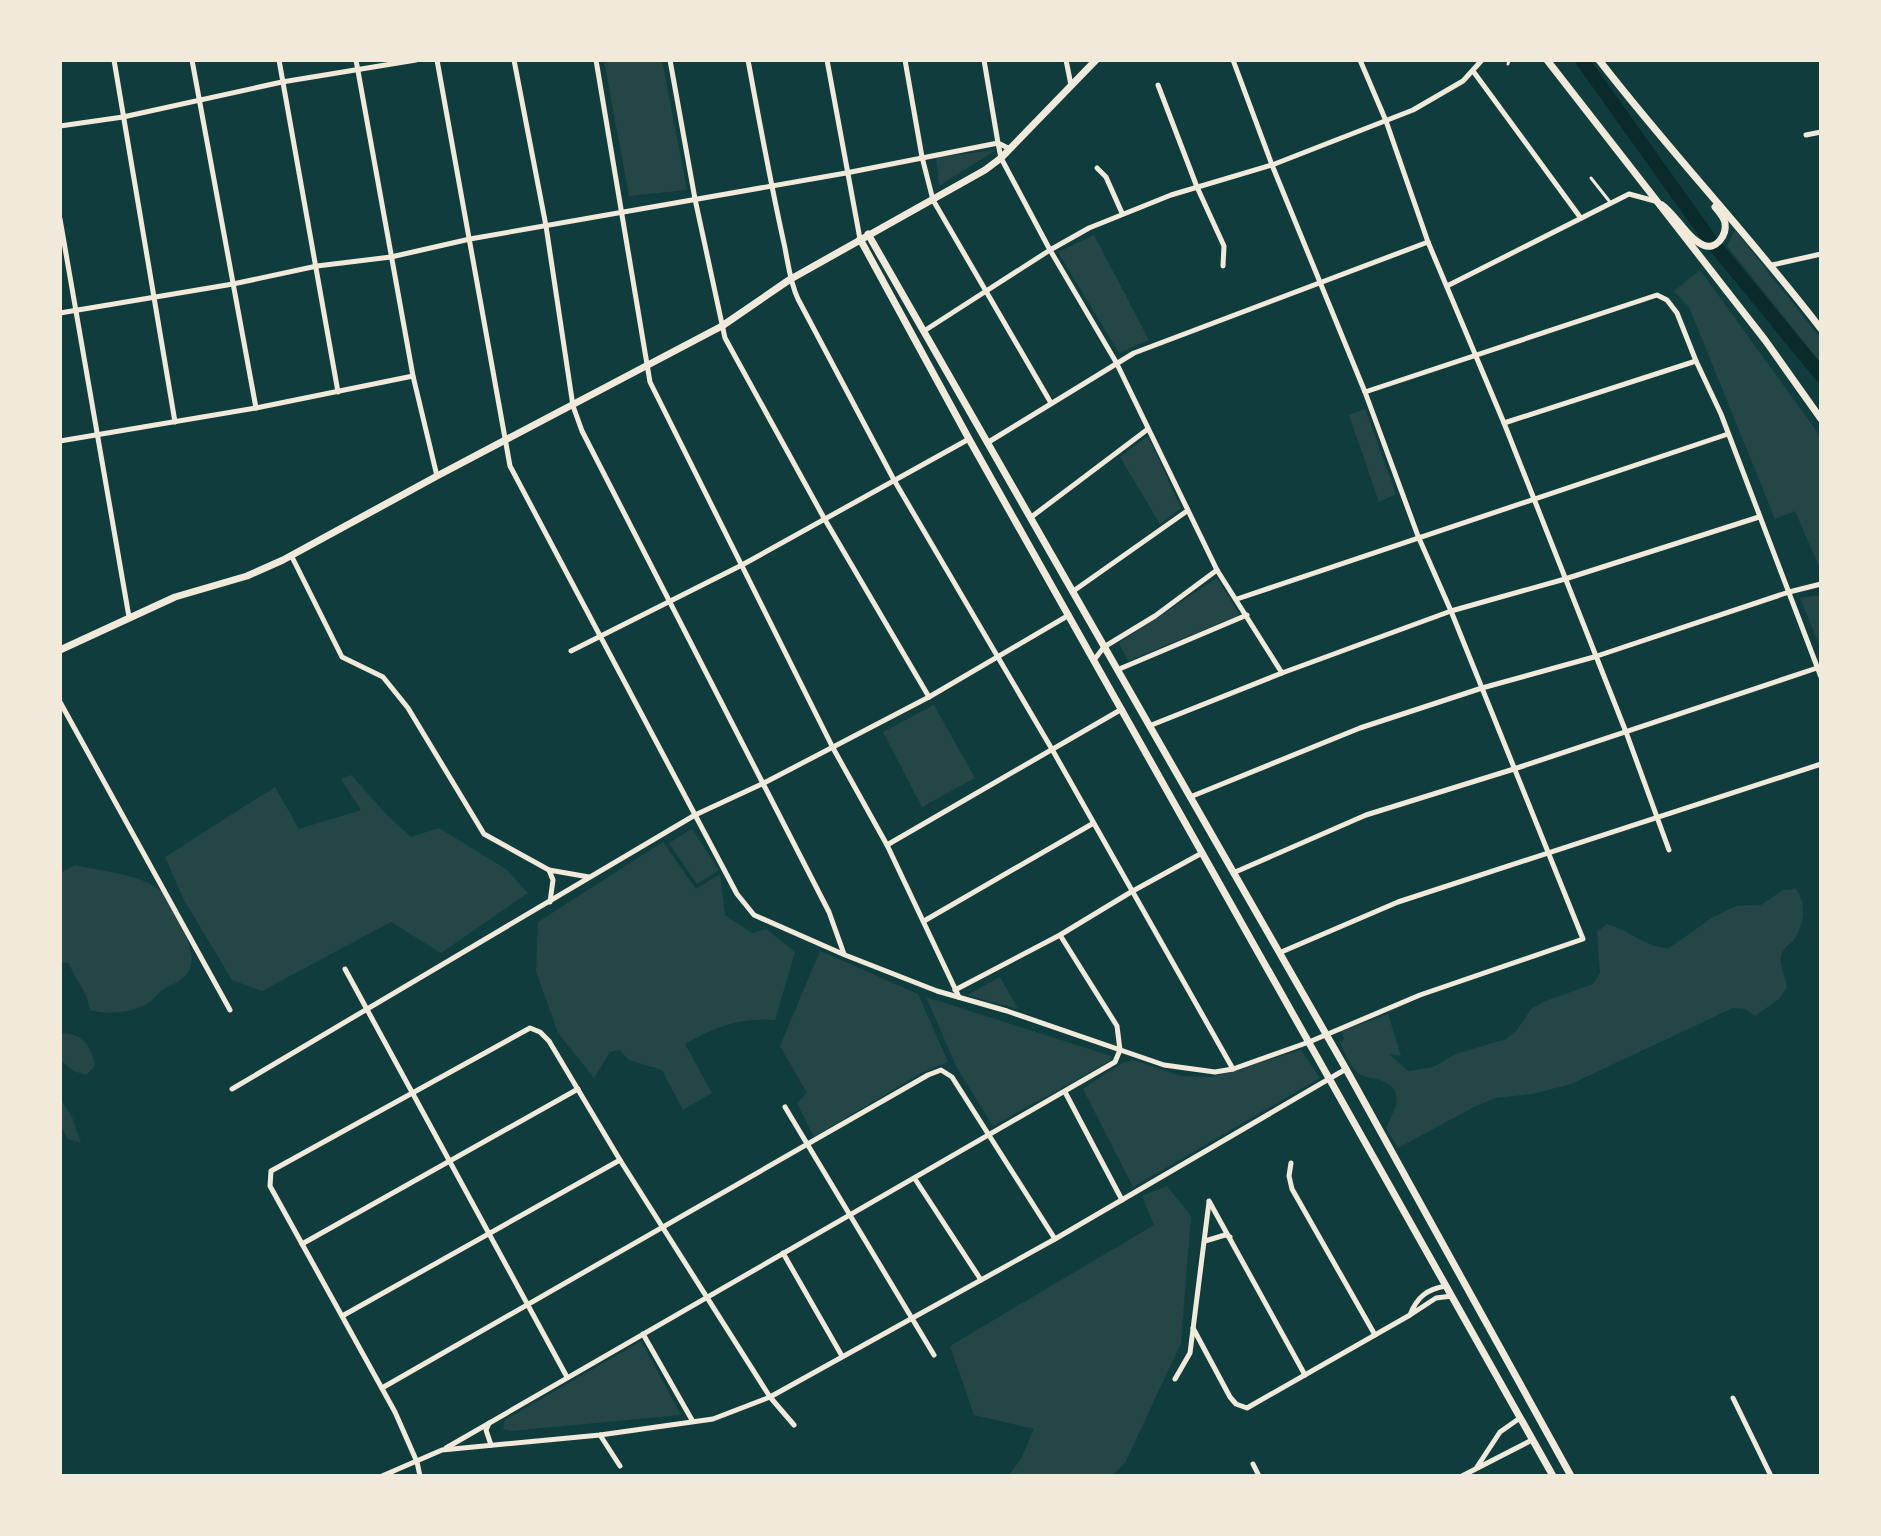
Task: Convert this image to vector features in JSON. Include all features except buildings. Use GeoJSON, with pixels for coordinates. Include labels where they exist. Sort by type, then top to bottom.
{"type":"FeatureCollection","features":[{"type":"Feature","properties":{"kind":"main road"},"geometry":{"type":"LineString","coordinates":[[60,650],[175,597],[247,576],[291,555],[722,326],[789,280],[933,200],[1001,158],[1096,60]]}},
{"type":"Feature","properties":{"kind":"main road"},"geometry":{"type":"LineString","coordinates":[[1547,60],[1820,414]]}},
{"type":"Feature","properties":{"kind":"main road"},"geometry":{"type":"LineString","coordinates":[[1599,60],[1697,181],[1772,265],[1821,329]]}},
{"type":"Feature","properties":{"kind":"main road"},"geometry":{"type":"LineString","coordinates":[[1657,202],[1704,246],[1718,244],[1725,230],[1723,218],[1697,181]]}},
{"type":"Feature","properties":{"kind":"main road"},"geometry":{"type":"LineString","coordinates":[[868,234],[1346,1069],[1571,1476]]}},
{"type":"Feature","properties":{"kind":"main road"},"geometry":{"type":"LineString","coordinates":[[860,239],[969,439],[1553,1476]]}},
{"type":"Feature","properties":{"kind":"main road"},"geometry":{"type":"LineString","coordinates":[[969,439],[987,443]]}},
{"type":"Feature","properties":{"kind":"main road"},"geometry":{"type":"LineString","coordinates":[[982,460],[987,443]]}},
{"type":"Feature","properties":{"kind":"main road"},"geometry":{"type":"LineString","coordinates":[[1122,709],[1133,724],[1140,728],[1149,726]]}},
{"type":"Feature","properties":{"kind":"main road"},"geometry":{"type":"LineString","coordinates":[[1447,1286],[1455,1281],[1465,1284]]}},
{"type":"Feature","properties":{"kind":"main road"},"geometry":{"type":"LineString","coordinates":[[1466,1322],[1477,1323],[1484,1319]]}},
{"type":"Feature","properties":{"kind":"main road"},"geometry":{"type":"LineString","coordinates":[[1472,1331],[1485,1326],[1489,1328]]}},
{"type":"Feature","properties":{"kind":"street"},"geometry":{"type":"LineString","coordinates":[[114,60],[175,422]]}},
{"type":"Feature","properties":{"kind":"street"},"geometry":{"type":"LineString","coordinates":[[192,60],[256,408]]}},
{"type":"Feature","properties":{"kind":"street"},"geometry":{"type":"LineString","coordinates":[[279,60],[338,392]]}},
{"type":"Feature","properties":{"kind":"street"},"geometry":{"type":"LineString","coordinates":[[356,60],[413,376],[437,476]]}},
{"type":"Feature","properties":{"kind":"street"},"geometry":{"type":"LineString","coordinates":[[60,126],[123,117],[282,82],[416,60]]}},
{"type":"Feature","properties":{"kind":"street"},"geometry":{"type":"LineString","coordinates":[[437,60],[510,466],[737,894],[754,915],[913,983],[1007,1011],[1164,1065],[1215,1072],[1233,1069],[1309,1042],[1420,995],[1583,939],[1418,536],[1365,392],[1272,165],[1233,60]]}},
{"type":"Feature","properties":{"kind":"street"},"geometry":{"type":"LineString","coordinates":[[514,60],[546,226],[573,406],[582,431],[829,912],[845,955]]}},
{"type":"Feature","properties":{"kind":"street"},"geometry":{"type":"LineString","coordinates":[[596,60],[645,368],[833,748],[887,845],[959,998]]}},
{"type":"Feature","properties":{"kind":"street"},"geometry":{"type":"LineString","coordinates":[[670,60],[695,199],[725,338],[824,518],[929,697]]}},
{"type":"Feature","properties":{"kind":"street"},"geometry":{"type":"LineString","coordinates":[[748,60],[789,266],[789,280],[894,480],[1053,751],[1233,1069]]}},
{"type":"Feature","properties":{"kind":"street"},"geometry":{"type":"LineString","coordinates":[[827,60],[860,239]]}},
{"type":"Feature","properties":{"kind":"street"},"geometry":{"type":"LineString","coordinates":[[905,60],[933,200],[1051,403]]}},
{"type":"Feature","properties":{"kind":"street"},"geometry":{"type":"LineString","coordinates":[[984,60],[1001,158],[1050,250],[1116,362],[1217,570],[1282,673]]}},
{"type":"Feature","properties":{"kind":"street"},"geometry":{"type":"LineString","coordinates":[[1066,60],[1072,86]]}},
{"type":"Feature","properties":{"kind":"street"},"geometry":{"type":"LineString","coordinates":[[1360,60],[1386,121],[1428,242],[1504,423],[1626,732],[1669,850]]}},
{"type":"Feature","properties":{"kind":"street"},"geometry":{"type":"LineString","coordinates":[[923,332],[1050,250],[1122,213],[1272,165],[1386,121],[1452,89],[1482,60]]}},
{"type":"Feature","properties":{"kind":"street"},"geometry":{"type":"LineString","coordinates":[[1473,71],[1580,217]]}},
{"type":"Feature","properties":{"kind":"street"},"geometry":{"type":"LineString","coordinates":[[1158,85],[1197,187],[1224,246],[1223,266]]}},
{"type":"Feature","properties":{"kind":"street"},"geometry":{"type":"LineString","coordinates":[[1806,135],[1821,132]]}},
{"type":"Feature","properties":{"kind":"street"},"geometry":{"type":"LineString","coordinates":[[60,313],[233,284],[317,266],[391,257],[470,239],[771,187],[998,143],[1010,149]]}},
{"type":"Feature","properties":{"kind":"street"},"geometry":{"type":"LineString","coordinates":[[1097,168],[1106,177],[1122,213]]}},
{"type":"Feature","properties":{"kind":"street"},"geometry":{"type":"LineString","coordinates":[[1447,286],[1629,194],[1657,202]]}},
{"type":"Feature","properties":{"kind":"street"},"geometry":{"type":"LineString","coordinates":[[60,219],[129,617]]}},
{"type":"Feature","properties":{"kind":"street"},"geometry":{"type":"LineString","coordinates":[[987,443],[1134,353],[1428,242]]}},
{"type":"Feature","properties":{"kind":"street"},"geometry":{"type":"LineString","coordinates":[[1772,265],[1821,254]]}},
{"type":"Feature","properties":{"kind":"street"},"geometry":{"type":"LineString","coordinates":[[1365,392],[1657,295],[1667,300],[1677,313],[1728,434],[1821,677]]}},
{"type":"Feature","properties":{"kind":"street"},"geometry":{"type":"LineString","coordinates":[[1504,423],[1696,361]]}},
{"type":"Feature","properties":{"kind":"street"},"geometry":{"type":"LineString","coordinates":[[60,441],[256,408],[413,376]]}},
{"type":"Feature","properties":{"kind":"street"},"geometry":{"type":"LineString","coordinates":[[1030,518],[1148,429]]}},
{"type":"Feature","properties":{"kind":"street"},"geometry":{"type":"LineString","coordinates":[[1237,599],[1728,434]]}},
{"type":"Feature","properties":{"kind":"street"},"geometry":{"type":"LineString","coordinates":[[571,651],[742,565],[969,439]]}},
{"type":"Feature","properties":{"kind":"street"},"geometry":{"type":"LineString","coordinates":[[1072,592],[1187,511]]}},
{"type":"Feature","properties":{"kind":"street"},"geometry":{"type":"LineString","coordinates":[[1149,726],[1451,611],[1565,579],[1759,517]]}},
{"type":"Feature","properties":{"kind":"street"},"geometry":{"type":"LineString","coordinates":[[291,555],[342,657],[383,677],[408,708],[484,834],[549,870],[590,877]]}},
{"type":"Feature","properties":{"kind":"street"},"geometry":{"type":"LineString","coordinates":[[1094,660],[1104,647],[1155,616],[1217,570]]}},
{"type":"Feature","properties":{"kind":"street"},"geometry":{"type":"LineString","coordinates":[[1190,797],[1360,728],[1821,584]]}},
{"type":"Feature","properties":{"kind":"street"},"geometry":{"type":"LineString","coordinates":[[232,1089],[695,815],[764,783],[929,697],[1069,615]]}},
{"type":"Feature","properties":{"kind":"street"},"geometry":{"type":"LineString","coordinates":[[1117,670],[1247,615]]}},
{"type":"Feature","properties":{"kind":"street"},"geometry":{"type":"LineString","coordinates":[[1233,873],[1366,815],[1817,668]]}},
{"type":"Feature","properties":{"kind":"street"},"geometry":{"type":"LineString","coordinates":[[60,702],[230,1010]]}},
{"type":"Feature","properties":{"kind":"street"},"geometry":{"type":"LineString","coordinates":[[887,845],[1122,709]]}},
{"type":"Feature","properties":{"kind":"street"},"geometry":{"type":"LineString","coordinates":[[1279,953],[1398,902],[1821,764]]}},
{"type":"Feature","properties":{"kind":"street"},"geometry":{"type":"LineString","coordinates":[[924,921],[1092,824]]}},
{"type":"Feature","properties":{"kind":"street"},"geometry":{"type":"LineString","coordinates":[[955,990],[1060,935],[1203,853]]}},
{"type":"Feature","properties":{"kind":"street"},"geometry":{"type":"LineString","coordinates":[[549,870],[553,880],[550,902]]}},
{"type":"Feature","properties":{"kind":"street"},"geometry":{"type":"LineString","coordinates":[[382,1476],[442,1450],[1115,1062],[1120,1050],[1117,1026],[1060,935]]}},
{"type":"Feature","properties":{"kind":"street"},"geometry":{"type":"LineString","coordinates":[[345,969],[567,1377]]}},
{"type":"Feature","properties":{"kind":"street"},"geometry":{"type":"LineString","coordinates":[[420,1476],[417,1462],[382,1388],[270,1186],[271,1171],[530,1028],[549,1041],[620,1160],[770,1397],[794,1425]]}},
{"type":"Feature","properties":{"kind":"street"},"geometry":{"type":"LineString","coordinates":[[442,1450],[600,1435],[713,1419],[770,1397],[1055,1239],[1346,1069]]}},
{"type":"Feature","properties":{"kind":"street"},"geometry":{"type":"LineString","coordinates":[[382,1388],[941,1070],[952,1077],[1055,1239]]}},
{"type":"Feature","properties":{"kind":"street"},"geometry":{"type":"LineString","coordinates":[[302,1244],[578,1089]]}},
{"type":"Feature","properties":{"kind":"street"},"geometry":{"type":"LineString","coordinates":[[1065,1092],[1122,1200]]}},
{"type":"Feature","properties":{"kind":"street"},"geometry":{"type":"LineString","coordinates":[[785,1107],[934,1355]]}},
{"type":"Feature","properties":{"kind":"street"},"geometry":{"type":"LineString","coordinates":[[344,1315],[620,1160]]}},
{"type":"Feature","properties":{"kind":"street"},"geometry":{"type":"LineString","coordinates":[[1291,1163],[1289,1176],[1292,1189],[1375,1335]]}},
{"type":"Feature","properties":{"kind":"street"},"geometry":{"type":"LineString","coordinates":[[915,1179],[981,1280]]}},
{"type":"Feature","properties":{"kind":"street"},"geometry":{"type":"LineString","coordinates":[[1175,1379],[1190,1353],[1209,1201],[1305,1375]]}},
{"type":"Feature","properties":{"kind":"street"},"geometry":{"type":"LineString","coordinates":[[1205,1241],[1225,1235],[1230,1237]]}},
{"type":"Feature","properties":{"kind":"street"},"geometry":{"type":"LineString","coordinates":[[783,1253],[843,1356]]}},
{"type":"Feature","properties":{"kind":"street"},"geometry":{"type":"LineString","coordinates":[[1410,1315],[1418,1298],[1431,1289],[1447,1286]]}},
{"type":"Feature","properties":{"kind":"street"},"geometry":{"type":"LineString","coordinates":[[1193,1328],[1230,1397],[1236,1404],[1247,1408],[1436,1298],[1452,1296]]}},
{"type":"Feature","properties":{"kind":"street"},"geometry":{"type":"LineString","coordinates":[[643,1334],[693,1421]]}},
{"type":"Feature","properties":{"kind":"street"},"geometry":{"type":"LineString","coordinates":[[1733,1398],[1771,1476]]}},
{"type":"Feature","properties":{"kind":"street"},"geometry":{"type":"LineString","coordinates":[[1475,1469],[1491,1442],[1520,1418]]}},
{"type":"Feature","properties":{"kind":"street"},"geometry":{"type":"LineString","coordinates":[[491,1445],[486,1430],[492,1419]]}},
{"type":"Feature","properties":{"kind":"street"},"geometry":{"type":"LineString","coordinates":[[600,1435],[620,1466]]}},
{"type":"Feature","properties":{"kind":"street"},"geometry":{"type":"LineString","coordinates":[[1462,1476],[1532,1440]]}},
{"type":"Feature","properties":{"kind":"street"},"geometry":{"type":"LineString","coordinates":[[1253,1464],[1259,1476]]}},
{"type":"Feature","properties":{"kind":"lane"},"geometry":{"type":"LineString","coordinates":[[1591,178],[1610,202]]}},
{"type":"Feature","properties":{"kind":"shaded area"},"geometry":{"type":"Polygon","coordinates":[[[604,60],[662,60],[687,190],[629,196],[604,60]]]}},
{"type":"Feature","properties":{"kind":"shaded area"},"geometry":{"type":"Polygon","coordinates":[[[996,150],[939,186],[936,157],[996,150]]]}},
{"type":"Feature","properties":{"kind":"shaded area"},"geometry":{"type":"Polygon","coordinates":[[[1735,230],[1821,339],[1821,363],[1727,246],[1735,230]]]}},
{"type":"Feature","properties":{"kind":"shaded area"},"geometry":{"type":"Polygon","coordinates":[[[1094,235],[1149,340],[1119,353],[1058,252],[1094,235]]]}},
{"type":"Feature","properties":{"kind":"shaded area"},"geometry":{"type":"Polygon","coordinates":[[[1700,270],[1821,437],[1821,571],[1795,511],[1775,519],[1689,307],[1674,291],[1700,270]]]}},
{"type":"Feature","properties":{"kind":"shaded area"},"geometry":{"type":"Polygon","coordinates":[[[1365,409],[1396,494],[1379,502],[1349,415],[1365,409]]]}},
{"type":"Feature","properties":{"kind":"shaded area"},"geometry":{"type":"Polygon","coordinates":[[[1148,436],[1181,508],[1160,524],[1120,457],[1148,436]]]}},
{"type":"Feature","properties":{"kind":"shaded area"},"geometry":{"type":"Polygon","coordinates":[[[1217,578],[1240,615],[1128,661],[1119,643],[1217,578]]]}},
{"type":"Feature","properties":{"kind":"shaded area"},"geometry":{"type":"Polygon","coordinates":[[[1821,595],[1821,649],[1800,598],[1821,595]]]}},
{"type":"Feature","properties":{"kind":"shaded area"},"geometry":{"type":"Polygon","coordinates":[[[934,705],[975,778],[922,807],[883,732],[934,705]]]}},
{"type":"Feature","properties":{"kind":"shaded area"},"geometry":{"type":"Polygon","coordinates":[[[351,775],[411,837],[439,828],[506,869],[528,893],[441,953],[391,922],[262,991],[232,980],[184,900],[165,857],[275,787],[299,829],[361,810],[341,779],[351,775]]]}},
{"type":"Feature","properties":{"kind":"shaded area"},"geometry":{"type":"Polygon","coordinates":[[[692,829],[719,870],[697,884],[669,843],[692,829]]]}},
{"type":"Feature","properties":{"kind":"shaded area"},"geometry":{"type":"Polygon","coordinates":[[[663,842],[696,889],[720,874],[725,915],[752,933],[766,929],[795,952],[775,1020],[728,1024],[685,1044],[712,1093],[683,1110],[662,1070],[629,1060],[619,1050],[610,1052],[594,1078],[558,1033],[536,971],[538,922],[663,842]]]}},
{"type":"Feature","properties":{"kind":"shaded area"},"geometry":{"type":"Polygon","coordinates":[[[75,865],[143,881],[163,892],[174,907],[189,945],[191,966],[183,978],[143,1006],[121,1012],[90,1010],[87,997],[68,963],[60,963],[60,873],[75,865]]]}},
{"type":"Feature","properties":{"kind":"shaded area"},"geometry":{"type":"Polygon","coordinates":[[[1796,889],[1803,906],[1803,918],[1796,937],[1781,956],[1787,987],[1779,999],[1755,1016],[1745,1009],[1733,1008],[1571,1084],[1532,1094],[1495,1098],[1398,1148],[1386,1128],[1396,1101],[1394,1089],[1389,1084],[1357,1072],[1340,1043],[1344,1038],[1341,1031],[1388,1014],[1401,1056],[1389,1054],[1408,1071],[1433,1067],[1456,1054],[1506,1039],[1517,1030],[1531,1009],[1593,984],[1600,973],[1597,932],[1607,924],[1652,945],[1669,948],[1713,917],[1736,906],[1761,905],[1783,890],[1796,889]]]}},
{"type":"Feature","properties":{"kind":"shaded area"},"geometry":{"type":"Polygon","coordinates":[[[820,951],[918,994],[948,1062],[921,1073],[814,1137],[797,1103],[807,1093],[780,1046],[820,951]]]}},
{"type":"Feature","properties":{"kind":"shaded area"},"geometry":{"type":"Polygon","coordinates":[[[1000,977],[1018,1009],[967,995],[1000,977]]]}},
{"type":"Feature","properties":{"kind":"shaded area"},"geometry":{"type":"Polygon","coordinates":[[[926,997],[1111,1056],[1110,1061],[993,1126],[957,1068],[926,997]]]}},
{"type":"Feature","properties":{"kind":"shaded area"},"geometry":{"type":"Polygon","coordinates":[[[60,1033],[74,1035],[88,1046],[95,1066],[86,1075],[74,1071],[60,1060],[60,1033]]]}},
{"type":"Feature","properties":{"kind":"shaded area"},"geometry":{"type":"Polygon","coordinates":[[[1301,1050],[1320,1078],[1133,1187],[1083,1089],[1122,1063],[1133,1060],[1181,1076],[1212,1077],[1301,1050]]]}},
{"type":"Feature","properties":{"kind":"shaded area"},"geometry":{"type":"Polygon","coordinates":[[[60,1098],[72,1117],[81,1143],[68,1139],[60,1125],[60,1098]]]}},
{"type":"Feature","properties":{"kind":"shaded area"},"geometry":{"type":"Polygon","coordinates":[[[1167,1186],[1191,1216],[1181,1343],[1125,1463],[1112,1476],[1008,1476],[1021,1459],[1034,1429],[974,1415],[950,1346],[1154,1225],[1142,1196],[1167,1186]]]}},
{"type":"Feature","properties":{"kind":"shaded area"},"geometry":{"type":"Polygon","coordinates":[[[641,1341],[681,1415],[510,1431],[503,1429],[505,1420],[641,1341]]]}},
{"type":"Feature","properties":{"kind":"waterway"},"geometry":{"type":"LineString","coordinates":[[1582,60],[1711,241],[1821,375]]}}]}
